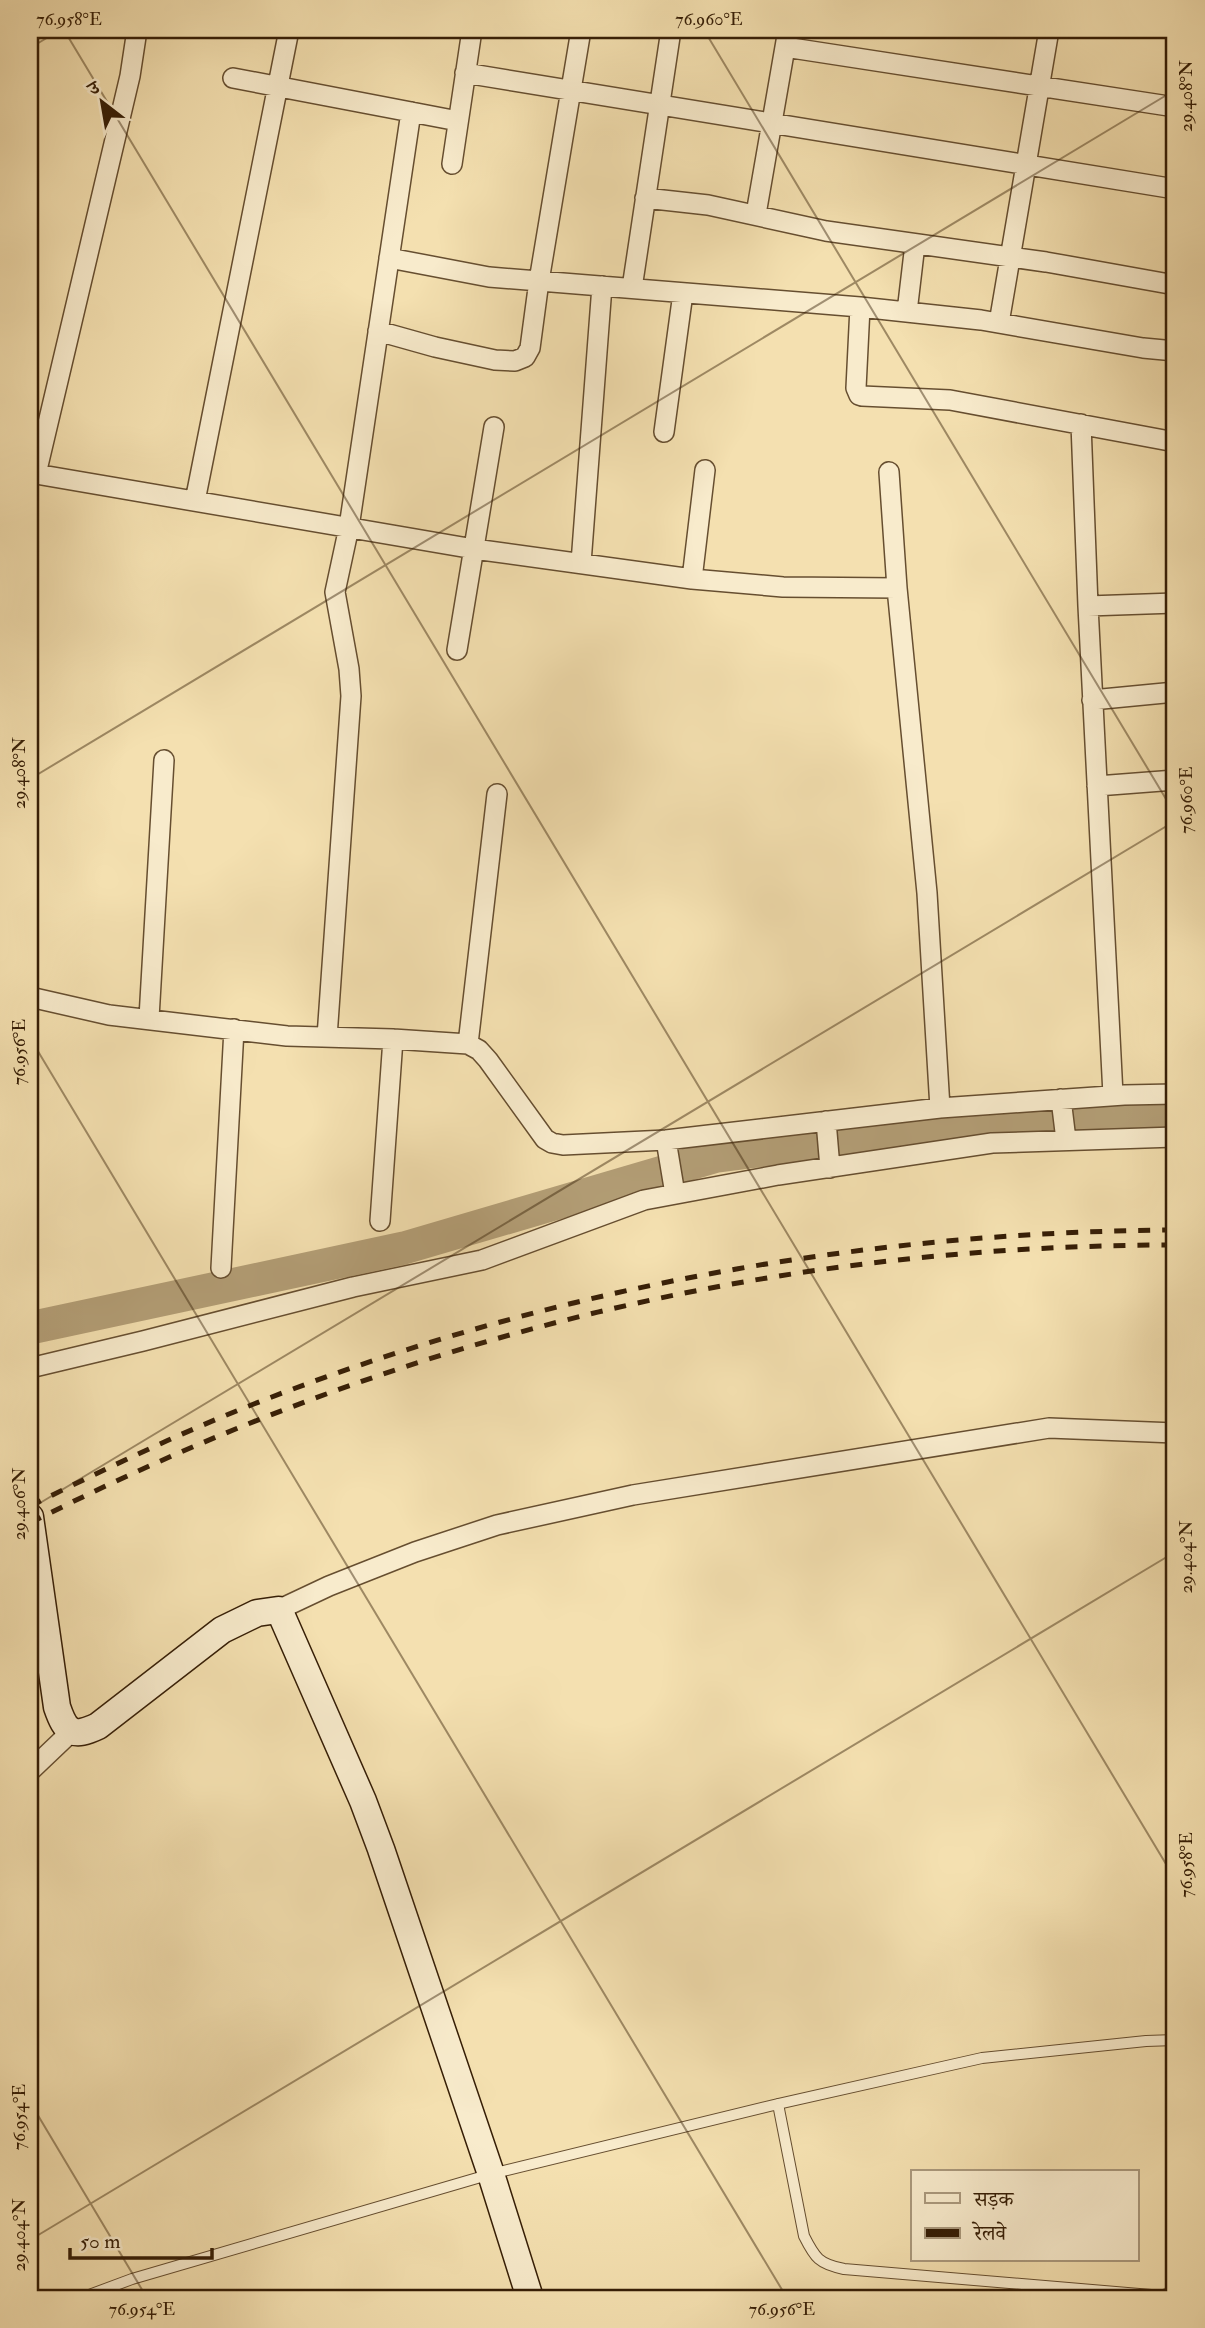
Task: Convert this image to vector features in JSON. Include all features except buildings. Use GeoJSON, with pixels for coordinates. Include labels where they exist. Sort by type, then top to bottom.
{"type":"FeatureCollection","features":[{"type":"Feature","properties":{"kind":"street"},"geometry":{"type":"LineString","coordinates":[[137,30],[130,76],[33,474],[474,549],[692,579],[783,587],[897,588]]}},
{"type":"Feature","properties":{"kind":"street"},"geometry":{"type":"LineString","coordinates":[[195,501],[289,30]]}},
{"type":"Feature","properties":{"kind":"street"},"geometry":{"type":"LineString","coordinates":[[452,164],[470,30]]}},
{"type":"Feature","properties":{"kind":"street"},"geometry":{"type":"LineString","coordinates":[[378,331],[495,360],[514,361],[525,357],[530,348],[581,30]]}},
{"type":"Feature","properties":{"kind":"street"},"geometry":{"type":"LineString","coordinates":[[632,288],[671,30]]}},
{"type":"Feature","properties":{"kind":"street"},"geometry":{"type":"LineString","coordinates":[[999,323],[1049,30]]}},
{"type":"Feature","properties":{"kind":"street"},"geometry":{"type":"LineString","coordinates":[[756,214],[787,38],[1039,85],[1175,107]]}},
{"type":"Feature","properties":{"kind":"street"},"geometry":{"type":"LineString","coordinates":[[464,73],[1175,190]]}},
{"type":"Feature","properties":{"kind":"street"},"geometry":{"type":"LineString","coordinates":[[233,78],[458,121]]}},
{"type":"Feature","properties":{"kind":"street"},"geometry":{"type":"LineString","coordinates":[[327,1037],[351,696],[349,669],[335,592],[349,527],[411,112]]}},
{"type":"Feature","properties":{"kind":"street"},"geometry":{"type":"LineString","coordinates":[[645,198],[708,205],[826,230],[1175,285]]}},
{"type":"Feature","properties":{"kind":"street"},"geometry":{"type":"LineString","coordinates":[[907,312],[915,243]]}},
{"type":"Feature","properties":{"kind":"street"},"geometry":{"type":"LineString","coordinates":[[389,258],[489,277],[907,312],[999,323],[1175,351]]}},
{"type":"Feature","properties":{"kind":"street"},"geometry":{"type":"LineString","coordinates":[[581,563],[603,286]]}},
{"type":"Feature","properties":{"kind":"street"},"geometry":{"type":"LineString","coordinates":[[664,432],[683,293]]}},
{"type":"Feature","properties":{"kind":"street"},"geometry":{"type":"LineString","coordinates":[[860,307],[856,381],[859,394],[867,397],[950,400],[1175,442]]}},
{"type":"Feature","properties":{"kind":"street"},"geometry":{"type":"LineString","coordinates":[[1081,424],[1113,1096]]}},
{"type":"Feature","properties":{"kind":"street"},"geometry":{"type":"LineString","coordinates":[[457,650],[494,427]]}},
{"type":"Feature","properties":{"kind":"street"},"geometry":{"type":"LineString","coordinates":[[692,579],[705,470]]}},
{"type":"Feature","properties":{"kind":"street"},"geometry":{"type":"LineString","coordinates":[[889,472],[897,588],[927,893],[940,1108]]}},
{"type":"Feature","properties":{"kind":"street"},"geometry":{"type":"LineString","coordinates":[[1088,606],[1175,603]]}},
{"type":"Feature","properties":{"kind":"street"},"geometry":{"type":"LineString","coordinates":[[1093,700],[1175,692]]}},
{"type":"Feature","properties":{"kind":"street"},"geometry":{"type":"LineString","coordinates":[[149,1018],[164,760]]}},
{"type":"Feature","properties":{"kind":"street"},"geometry":{"type":"LineString","coordinates":[[1097,786],[1175,780]]}},
{"type":"Feature","properties":{"kind":"street"},"geometry":{"type":"LineString","coordinates":[[468,1044],[497,794]]}},
{"type":"Feature","properties":{"kind":"street"},"geometry":{"type":"LineString","coordinates":[[30,997],[109,1015],[287,1036],[468,1044],[479,1050],[488,1060],[545,1139],[563,1145],[666,1140],[940,1108],[1175,1094]]}},
{"type":"Feature","properties":{"kind":"street"},"geometry":{"type":"LineString","coordinates":[[221,1268],[234,1030]]}},
{"type":"Feature","properties":{"kind":"street"},"geometry":{"type":"LineString","coordinates":[[380,1221],[393,1039]]}},
{"type":"Feature","properties":{"kind":"street"},"geometry":{"type":"LineString","coordinates":[[1061,1099],[1066,1140]]}},
{"type":"Feature","properties":{"kind":"street"},"geometry":{"type":"LineString","coordinates":[[826,1121],[830,1168]]}},
{"type":"Feature","properties":{"kind":"street"},"geometry":{"type":"LineString","coordinates":[[30,1368],[353,1287],[482,1260],[644,1200],[992,1143],[1175,1137]]}},
{"type":"Feature","properties":{"kind":"street"},"geometry":{"type":"LineString","coordinates":[[666,1140],[675,1194]]}},
{"type":"Feature","properties":{"kind":"street"},"geometry":{"type":"LineString","coordinates":[[30,1517],[57,1707],[64,1725],[71,1732],[79,1733],[98,1726],[222,1630],[257,1613],[278,1610],[402,1557],[498,1525],[633,1495],[1049,1428],[1175,1433]]}},
{"type":"Feature","properties":{"kind":"street"},"geometry":{"type":"LineString","coordinates":[[278,1610],[358,1789],[381,1849],[530,2298]]}},
{"type":"Feature","properties":{"kind":"street"},"geometry":{"type":"LineString","coordinates":[[30,1771],[71,1732]]}},
{"type":"Feature","properties":{"kind":"lane"},"geometry":{"type":"LineString","coordinates":[[80,2298],[132,2279],[491,2174],[778,2104],[982,2058],[1175,2040]]}},
{"type":"Feature","properties":{"kind":"lane"},"geometry":{"type":"LineString","coordinates":[[778,2104],[804,2236],[813,2255],[827,2266],[1175,2297]]}},
{"type":"Feature","properties":{"kind":"waterway"},"geometry":{"type":"LineString","coordinates":[[30,1328],[404,1248],[717,1156],[978,1124],[1175,1117]]}},
{"type":"Feature","properties":{"kind":"railway"},"geometry":{"type":"LineString","coordinates":[[30,1506],[146,1450],[264,1400],[374,1360],[486,1326],[598,1297],[712,1273],[827,1255],[1058,1233],[1175,1230]]}},
{"type":"Feature","properties":{"kind":"railway"},"geometry":{"type":"LineString","coordinates":[[30,1523],[167,1458],[305,1402],[444,1354],[586,1315],[730,1284],[875,1263],[1024,1249],[1175,1245]]}}]}
